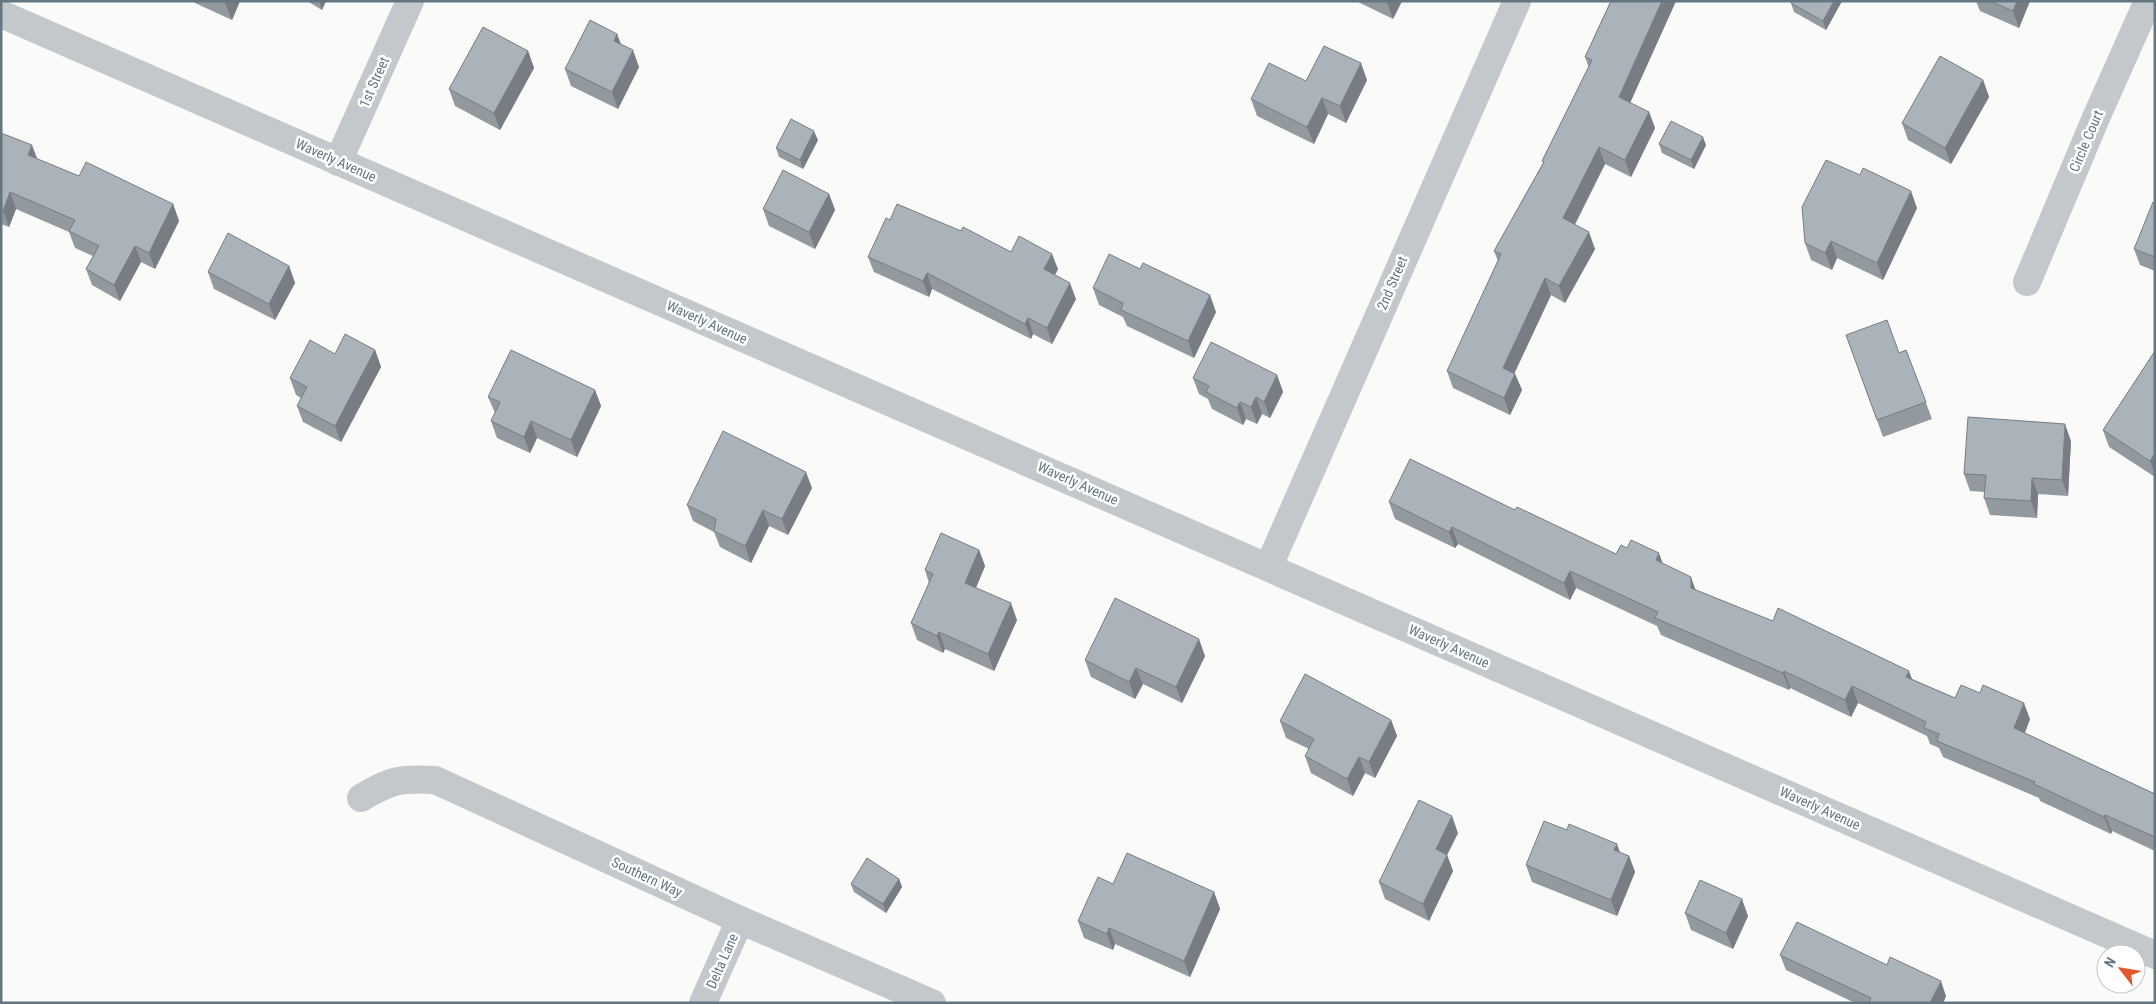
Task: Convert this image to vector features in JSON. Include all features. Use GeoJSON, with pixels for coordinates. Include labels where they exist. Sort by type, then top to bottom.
{"type":"FeatureCollection","features":[{"type":"Feature","properties":{"kind":"street","name":"1st Street"},"geometry":{"type":"LineString","coordinates":[[338,162],[410,1]]}},
{"type":"Feature","properties":{"kind":"street","name":"2nd Street"},"geometry":{"type":"LineString","coordinates":[[1269,566],[1516,1]]}},
{"type":"Feature","properties":{"kind":"street","name":"Circle Court"},"geometry":{"type":"LineString","coordinates":[[2027,282],[2095,120],[2148,1]]}},
{"type":"Feature","properties":{"kind":"street","name":"Waverly Avenue"},"geometry":{"type":"LineString","coordinates":[[1,14],[1269,566],[2155,955]]}},
{"type":"Feature","properties":{"kind":"street","name":"Southern Way"},"geometry":{"type":"LineString","coordinates":[[361,798],[380,787],[406,778],[435,780],[740,920],[932,1003]]}},
{"type":"Feature","properties":{"kind":"street","name":"Delta Lane"},"geometry":{"type":"LineString","coordinates":[[703,1003],[740,920]]}},
{"type":"Feature","properties":{"kind":"building"},"geometry":{"type":"Polygon","coordinates":[[[1611,1],[1662,1],[1619,97],[1649,112],[1625,160],[1599,147],[1563,218],[1589,232],[1559,286],[1545,278],[1503,368],[1515,374],[1504,398],[1447,371],[1501,254],[1494,251],[1544,162],[1542,161],[1592,60],[1585,57],[1611,1]]]}},
{"type":"Feature","properties":{"kind":"building"},"geometry":{"type":"Polygon","coordinates":[[[1792,1],[1834,1],[1823,21],[1791,3],[1792,1]]]}},
{"type":"Feature","properties":{"kind":"building"},"geometry":{"type":"Polygon","coordinates":[[[1990,1],[2017,1],[2013,11],[1990,1]]]}},
{"type":"Feature","properties":{"kind":"building"},"geometry":{"type":"Polygon","coordinates":[[[590,20],[617,34],[614,41],[633,50],[612,92],[565,69],[590,20]]]}},
{"type":"Feature","properties":{"kind":"building"},"geometry":{"type":"Polygon","coordinates":[[[483,27],[528,51],[494,113],[449,89],[483,27]]]}},
{"type":"Feature","properties":{"kind":"building"},"geometry":{"type":"Polygon","coordinates":[[[1324,46],[1361,63],[1340,106],[1322,98],[1307,127],[1251,99],[1269,63],[1306,81],[1324,46]]]}},
{"type":"Feature","properties":{"kind":"building"},"geometry":{"type":"Polygon","coordinates":[[[1940,56],[1983,80],[1945,148],[1902,123],[1940,56]]]}},
{"type":"Feature","properties":{"kind":"building"},"geometry":{"type":"Polygon","coordinates":[[[791,119],[814,131],[800,160],[776,148],[791,119]]]}},
{"type":"Feature","properties":{"kind":"building"},"geometry":{"type":"Polygon","coordinates":[[[1671,121],[1703,137],[1691,160],[1659,144],[1671,121]]]}},
{"type":"Feature","properties":{"kind":"building"},"geometry":{"type":"Polygon","coordinates":[[[1,133],[32,145],[28,155],[79,176],[86,162],[173,204],[149,253],[135,246],[114,285],[86,269],[99,246],[69,231],[75,220],[10,192],[3,211],[1,210],[1,133]]]}},
{"type":"Feature","properties":{"kind":"building"},"geometry":{"type":"Polygon","coordinates":[[[1826,160],[1860,175],[1863,168],[1911,191],[1877,263],[1831,241],[1825,253],[1805,243],[1802,207],[1826,160]]]}},
{"type":"Feature","properties":{"kind":"building"},"geometry":{"type":"Polygon","coordinates":[[[783,170],[829,194],[809,232],[763,209],[783,170]]]}},
{"type":"Feature","properties":{"kind":"building"},"geometry":{"type":"Polygon","coordinates":[[[2153,202],[2155,203],[2155,257],[2134,249],[2153,202]]]}},
{"type":"Feature","properties":{"kind":"building"},"geometry":{"type":"Polygon","coordinates":[[[897,204],[961,231],[963,227],[1011,252],[1019,236],[1052,254],[1044,269],[1070,283],[1047,328],[1028,318],[1025,324],[927,273],[923,281],[868,257],[886,218],[890,220],[897,204]]]}},
{"type":"Feature","properties":{"kind":"building"},"geometry":{"type":"Polygon","coordinates":[[[228,233],[289,266],[269,304],[208,272],[228,233]]]}},
{"type":"Feature","properties":{"kind":"building"},"geometry":{"type":"Polygon","coordinates":[[[1109,254],[1140,269],[1143,263],[1210,295],[1188,341],[1121,310],[1123,303],[1093,288],[1109,254]]]}},
{"type":"Feature","properties":{"kind":"building"},"geometry":{"type":"Polygon","coordinates":[[[1887,320],[1899,353],[1906,350],[1926,402],[1877,420],[1846,335],[1887,320]]]}},
{"type":"Feature","properties":{"kind":"building"},"geometry":{"type":"Polygon","coordinates":[[[345,334],[375,350],[335,426],[297,406],[307,387],[290,378],[310,340],[335,354],[345,334]]]}},
{"type":"Feature","properties":{"kind":"building"},"geometry":{"type":"Polygon","coordinates":[[[1211,342],[1277,375],[1264,402],[1256,397],[1251,407],[1240,402],[1237,408],[1206,392],[1209,386],[1193,378],[1211,342]]]}},
{"type":"Feature","properties":{"kind":"building"},"geometry":{"type":"Polygon","coordinates":[[[511,350],[595,390],[571,440],[531,421],[524,437],[491,421],[500,402],[488,397],[511,350]]]}},
{"type":"Feature","properties":{"kind":"building"},"geometry":{"type":"Polygon","coordinates":[[[2155,351],[2155,453],[2150,461],[2103,430],[2155,351]]]}},
{"type":"Feature","properties":{"kind":"building"},"geometry":{"type":"Polygon","coordinates":[[[1968,417],[2065,424],[2062,480],[2032,478],[2031,501],[1984,498],[1986,475],[1964,474],[1968,417]]]}},
{"type":"Feature","properties":{"kind":"building"},"geometry":{"type":"Polygon","coordinates":[[[723,431],[806,472],[782,519],[763,510],[745,546],[714,531],[716,519],[687,505],[723,431]]]}},
{"type":"Feature","properties":{"kind":"building"},"geometry":{"type":"Polygon","coordinates":[[[1410,459],[1515,510],[1517,507],[1616,554],[1621,545],[1627,548],[1631,540],[1659,553],[1656,560],[1691,577],[1691,588],[1773,621],[1778,608],[1909,671],[1906,677],[1955,698],[1961,685],[1980,693],[1983,685],[2024,703],[2014,728],[2155,794],[2155,837],[2105,815],[2104,817],[2034,784],[2035,782],[1937,741],[1939,734],[1924,728],[1926,722],[1852,686],[1845,700],[1784,671],[1783,673],[1655,618],[1658,612],[1570,571],[1564,583],[1452,527],[1449,532],[1389,502],[1410,459]]]}},
{"type":"Feature","properties":{"kind":"building"},"geometry":{"type":"Polygon","coordinates":[[[941,533],[979,550],[965,583],[1011,603],[988,654],[939,632],[937,636],[911,623],[933,574],[925,570],[941,533]]]}},
{"type":"Feature","properties":{"kind":"building"},"geometry":{"type":"Polygon","coordinates":[[[1115,598],[1199,639],[1176,687],[1136,668],[1129,682],[1085,660],[1115,598]]]}},
{"type":"Feature","properties":{"kind":"building"},"geometry":{"type":"Polygon","coordinates":[[[1305,674],[1391,720],[1369,762],[1359,757],[1347,779],[1305,756],[1314,739],[1280,721],[1305,674]]]}},
{"type":"Feature","properties":{"kind":"building"},"geometry":{"type":"Polygon","coordinates":[[[1419,800],[1452,816],[1436,849],[1447,855],[1423,904],[1379,882],[1419,800]]]}},
{"type":"Feature","properties":{"kind":"building"},"geometry":{"type":"Polygon","coordinates":[[[1544,821],[1567,830],[1569,824],[1617,844],[1614,850],[1629,856],[1611,900],[1526,865],[1544,821]]]}},
{"type":"Feature","properties":{"kind":"building"},"geometry":{"type":"Polygon","coordinates":[[[1127,853],[1214,892],[1184,961],[1109,928],[1107,934],[1078,921],[1098,877],[1113,884],[1127,853]]]}},
{"type":"Feature","properties":{"kind":"building"},"geometry":{"type":"Polygon","coordinates":[[[867,858],[899,879],[883,904],[851,884],[867,858]]]}},
{"type":"Feature","properties":{"kind":"building"},"geometry":{"type":"Polygon","coordinates":[[[1700,880],[1742,899],[1726,933],[1685,913],[1700,880]]]}},
{"type":"Feature","properties":{"kind":"building"},"geometry":{"type":"Polygon","coordinates":[[[1797,922],[1887,965],[1890,957],[1941,981],[1930,1003],[1869,1003],[1871,998],[1780,955],[1797,922]]]}}]}
